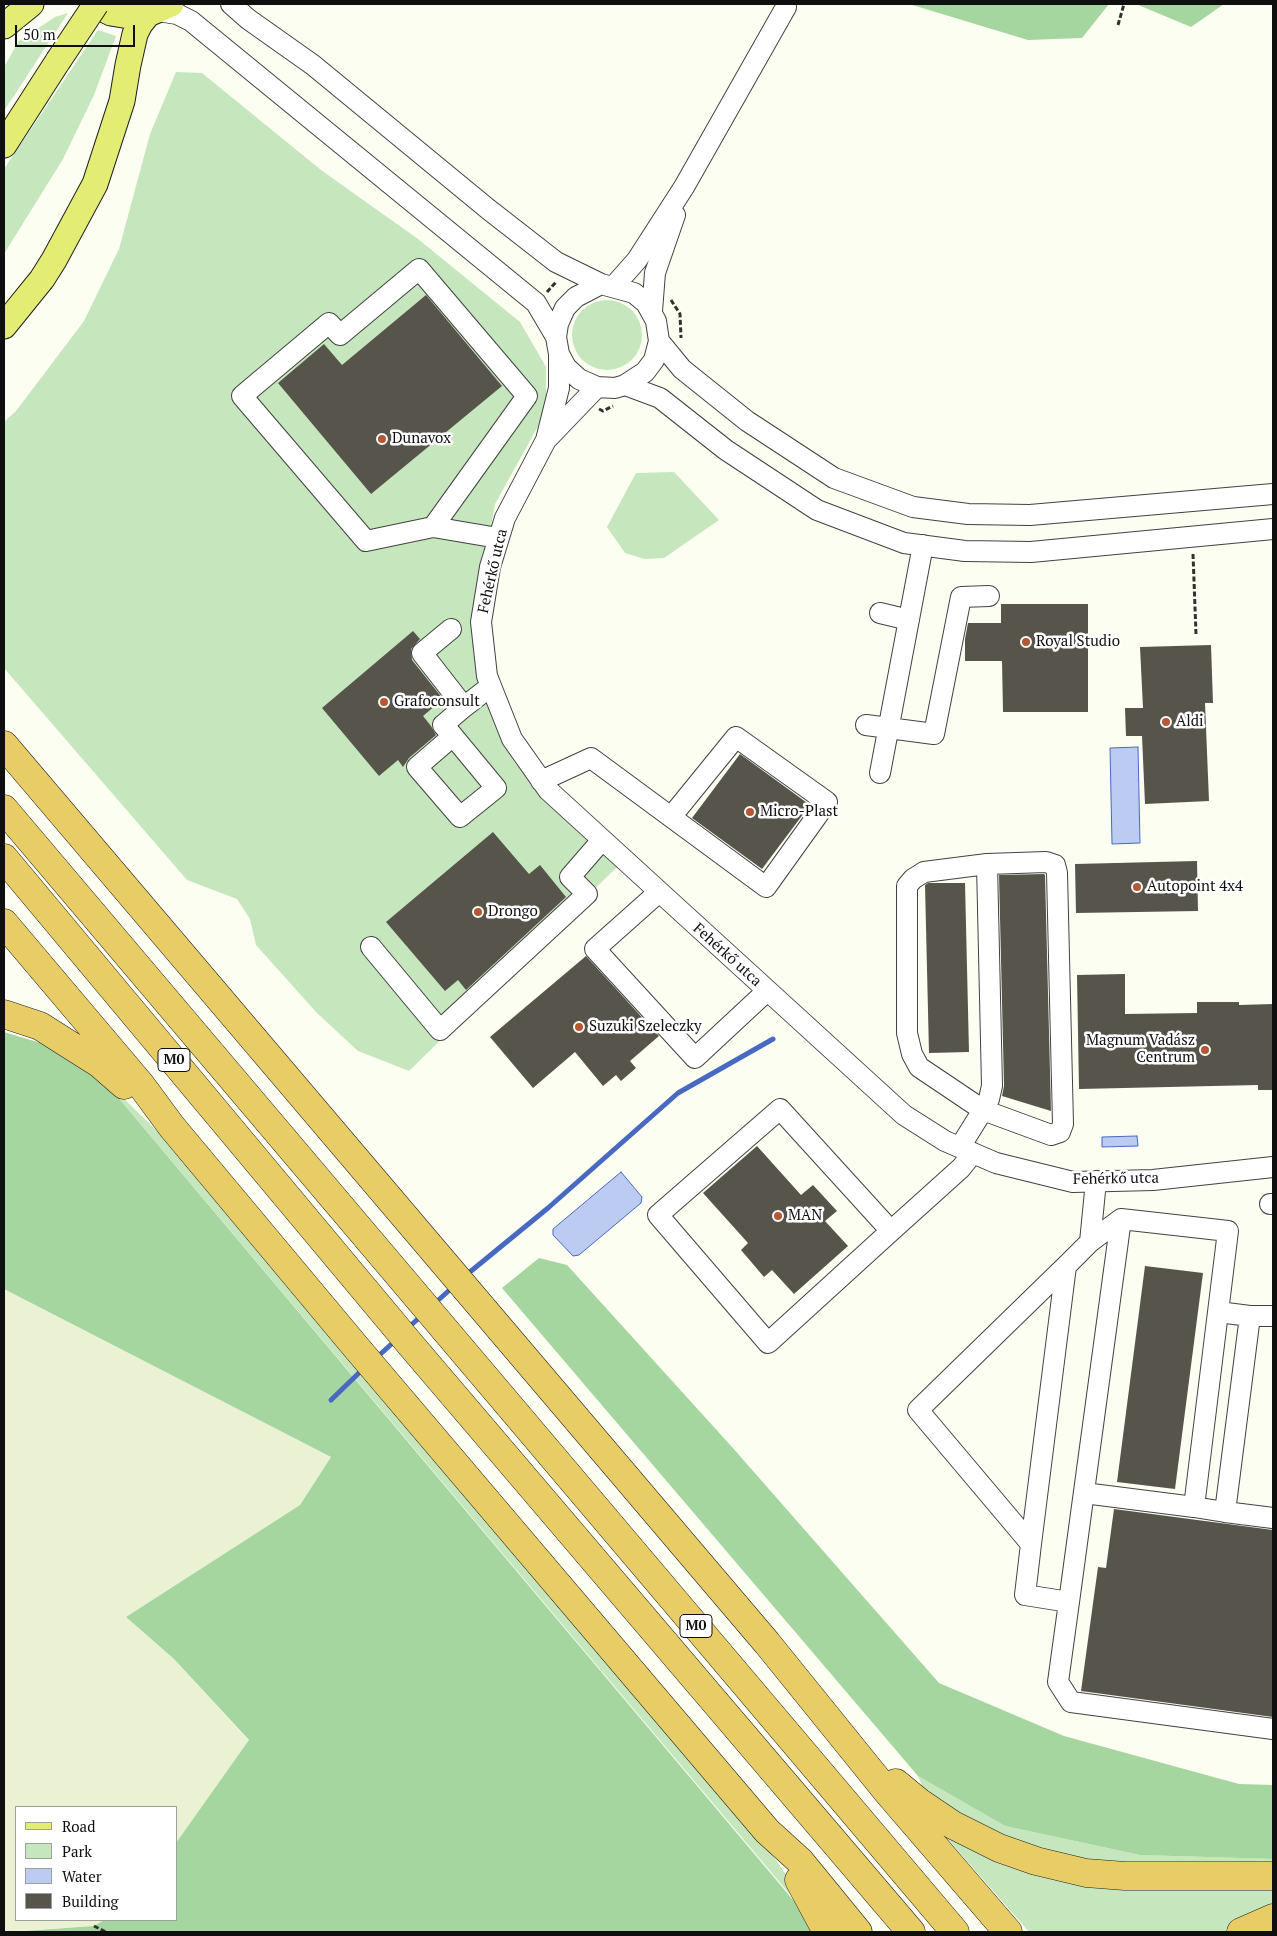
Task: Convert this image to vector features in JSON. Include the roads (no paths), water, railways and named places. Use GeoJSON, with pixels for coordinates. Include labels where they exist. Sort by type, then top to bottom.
{"type":"FeatureCollection","features":[{"type":"Feature","properties":{"kind":"highway"},"geometry":{"type":"LineString","coordinates":[[4,745],[815,1700],[885,1789],[1008,1932]]}},
{"type":"Feature","properties":{"kind":"highway","name":"M0"},"geometry":{"type":"LineString","coordinates":[[4,809],[955,1932]]}},
{"type":"Feature","properties":{"kind":"highway","name":"M0"},"geometry":{"type":"LineString","coordinates":[[4,858],[410,1344],[911,1932]]}},
{"type":"Feature","properties":{"kind":"highway"},"geometry":{"type":"LineString","coordinates":[[4,923],[141,1085],[172,1127],[355,1346],[768,1831],[800,1861],[858,1932]]}},
{"type":"Feature","properties":{"kind":"highway"},"geometry":{"type":"LineString","coordinates":[[4,1014],[40,1026],[100,1064],[172,1127]]}},
{"type":"Feature","properties":{"kind":"highway"},"geometry":{"type":"LineString","coordinates":[[815,1700],[890,1779],[953,1825],[999,1848],[1036,1861],[1086,1873],[1124,1876],[1273,1876]]}},
{"type":"Feature","properties":{"kind":"highway"},"geometry":{"type":"LineString","coordinates":[[768,1831],[798,1878],[825,1929]]}},
{"type":"Feature","properties":{"kind":"highway"},"geometry":{"type":"LineString","coordinates":[[1241,1932],[1273,1918]]}},
{"type":"Feature","properties":{"kind":"main road"},"geometry":{"type":"LineString","coordinates":[[4,26],[31,4]]}},
{"type":"Feature","properties":{"kind":"main road"},"geometry":{"type":"LineString","coordinates":[[4,144],[94,4],[111,13],[129,16],[159,10]]}},
{"type":"Feature","properties":{"kind":"main road"},"geometry":{"type":"LineString","coordinates":[[4,326],[50,266],[95,184],[122,102],[135,34],[140,24],[159,10]]}},
{"type":"Feature","properties":{"kind":"street"},"geometry":{"type":"LineString","coordinates":[[159,10],[177,14],[191,22],[536,303],[558,345],[566,366],[579,379],[597,387],[615,388],[625,385],[645,372],[654,360],[659,341],[656,321],[646,303],[634,293],[608,285],[556,262],[495,215],[313,66],[248,19],[232,4]]}},
{"type":"Feature","properties":{"kind":"street"},"geometry":{"type":"LineString","coordinates":[[546,440],[560,388],[558,324],[565,308],[576,297],[608,285],[637,260],[684,187],[786,6]]}},
{"type":"Feature","properties":{"kind":"street"},"geometry":{"type":"LineString","coordinates":[[652,311],[655,274],[684,187]]}},
{"type":"Feature","properties":{"kind":"street"},"geometry":{"type":"LineString","coordinates":[[433,527],[527,396],[418,269],[340,334],[329,323],[242,396],[366,541],[433,527],[498,538]]}},
{"type":"Feature","properties":{"kind":"street"},"geometry":{"type":"LineString","coordinates":[[659,341],[682,369],[740,415],[834,478],[913,507],[968,514],[1030,515],[1273,494]]}},
{"type":"Feature","properties":{"kind":"street"},"geometry":{"type":"LineString","coordinates":[[625,385],[660,398],[726,450],[817,510],[904,543],[965,551],[1031,552],[1273,529]]}},
{"type":"Feature","properties":{"kind":"street"},"geometry":{"type":"LineString","coordinates":[[546,440],[597,387]]}},
{"type":"Feature","properties":{"kind":"street","name":"Fehérkő utca"},"geometry":{"type":"LineString","coordinates":[[546,440],[505,518],[490,567],[481,622],[487,676],[512,739],[548,790],[904,1116],[945,1141],[996,1163],[1074,1182],[1153,1180],[1273,1167]]}},
{"type":"Feature","properties":{"kind":"street"},"geometry":{"type":"LineString","coordinates":[[880,773],[923,545]]}},
{"type":"Feature","properties":{"kind":"street"},"geometry":{"type":"LineString","coordinates":[[866,725],[934,734],[961,597],[989,596]]}},
{"type":"Feature","properties":{"kind":"street"},"geometry":{"type":"LineString","coordinates":[[880,613],[909,620]]}},
{"type":"Feature","properties":{"kind":"street"},"geometry":{"type":"LineString","coordinates":[[451,629],[422,653],[464,707]]}},
{"type":"Feature","properties":{"kind":"street"},"geometry":{"type":"LineString","coordinates":[[453,736],[443,725],[491,686]]}},
{"type":"Feature","properties":{"kind":"street"},"geometry":{"type":"LineString","coordinates":[[541,781],[591,758],[671,817],[766,887],[827,802],[736,737],[671,817]]}},
{"type":"Feature","properties":{"kind":"street"},"geometry":{"type":"LineString","coordinates":[[371,947],[440,1030],[587,894],[570,877],[602,840]]}},
{"type":"Feature","properties":{"kind":"street"},"geometry":{"type":"LineString","coordinates":[[1046,862],[1055,865],[1057,873],[1063,1124],[1060,1132],[1052,1135],[983,1110],[919,1068],[912,1054],[907,1033],[907,886],[912,879],[924,872],[987,864],[1046,862]]}},
{"type":"Feature","properties":{"kind":"street"},"geometry":{"type":"LineString","coordinates":[[891,1231],[780,1109],[658,1215],[768,1343],[961,1168],[983,1110],[989,1100],[992,1086],[987,864]]}},
{"type":"Feature","properties":{"kind":"street"},"geometry":{"type":"LineString","coordinates":[[659,892],[595,949],[695,1058],[767,991]]}},
{"type":"Feature","properties":{"kind":"street"},"geometry":{"type":"LineString","coordinates":[[1090,1242],[1096,1181]]}},
{"type":"Feature","properties":{"kind":"street"},"geometry":{"type":"LineString","coordinates":[[1121,1219],[1058,1682],[1071,1702],[1273,1729]]}},
{"type":"Feature","properties":{"kind":"street"},"geometry":{"type":"LineString","coordinates":[[1031,1544],[918,1410],[1090,1242],[1121,1219],[1228,1231],[1194,1507]]}},
{"type":"Feature","properties":{"kind":"street"},"geometry":{"type":"LineString","coordinates":[[1066,1266],[1025,1596],[1069,1602]]}},
{"type":"Feature","properties":{"kind":"street"},"geometry":{"type":"LineString","coordinates":[[1218,1312],[1250,1316],[1273,1316]]}},
{"type":"Feature","properties":{"kind":"street"},"geometry":{"type":"LineString","coordinates":[[1225,1512],[1250,1316]]}},
{"type":"Feature","properties":{"kind":"street"},"geometry":{"type":"LineString","coordinates":[[1084,1493],[1273,1518]]}},
{"type":"Feature","properties":{"kind":"water"},"geometry":{"type":"Polygon","coordinates":[[[1138,747],[1140,843],[1112,844],[1110,748],[1138,747]]]}},
{"type":"Feature","properties":{"kind":"water"},"geometry":{"type":"Polygon","coordinates":[[[1137,1136],[1138,1146],[1102,1147],[1102,1137],[1137,1136]]]}},
{"type":"Feature","properties":{"kind":"water"},"geometry":{"type":"Polygon","coordinates":[[[621,1172],[642,1197],[641,1203],[579,1255],[573,1256],[553,1235],[553,1229],[621,1172]]]}},
{"type":"Feature","properties":{"kind":"waterway"},"geometry":{"type":"LineString","coordinates":[[465,1276],[548,1208],[678,1093],[773,1039]]}},
{"type":"Feature","properties":{"kind":"waterway"},"geometry":{"type":"LineString","coordinates":[[434,1304],[454,1286]]}},
{"type":"Feature","properties":{"kind":"waterway"},"geometry":{"type":"LineString","coordinates":[[408,1328],[422,1315]]}},
{"type":"Feature","properties":{"kind":"waterway"},"geometry":{"type":"LineString","coordinates":[[375,1359],[397,1339]]}},
{"type":"Feature","properties":{"kind":"waterway"},"geometry":{"type":"LineString","coordinates":[[331,1400],[363,1369]]}},
{"type":"Feature","properties":{"kind":"place","name":"Dunavox"},"geometry":{"type":"Point","coordinates":[382,439]}},
{"type":"Feature","properties":{"kind":"place","name":"Royal Studio"},"geometry":{"type":"Point","coordinates":[1026,642]}},
{"type":"Feature","properties":{"kind":"place","name":"Grafoconsult"},"geometry":{"type":"Point","coordinates":[384,702]}},
{"type":"Feature","properties":{"kind":"place","name":"Aldi"},"geometry":{"type":"Point","coordinates":[1166,722]}},
{"type":"Feature","properties":{"kind":"place","name":"Micro-Plast"},"geometry":{"type":"Point","coordinates":[750,812]}},
{"type":"Feature","properties":{"kind":"place","name":"Autopoint 4x4"},"geometry":{"type":"Point","coordinates":[1137,887]}},
{"type":"Feature","properties":{"kind":"place","name":"Drongo"},"geometry":{"type":"Point","coordinates":[478,912]}},
{"type":"Feature","properties":{"kind":"place","name":"Suzuki Szeleczky"},"geometry":{"type":"Point","coordinates":[579,1027]}},
{"type":"Feature","properties":{"kind":"place","name":"Magnum Vadász Centrum"},"geometry":{"type":"Point","coordinates":[1205,1050]}},
{"type":"Feature","properties":{"kind":"place","name":"MAN"},"geometry":{"type":"Point","coordinates":[778,1216]}}]}
